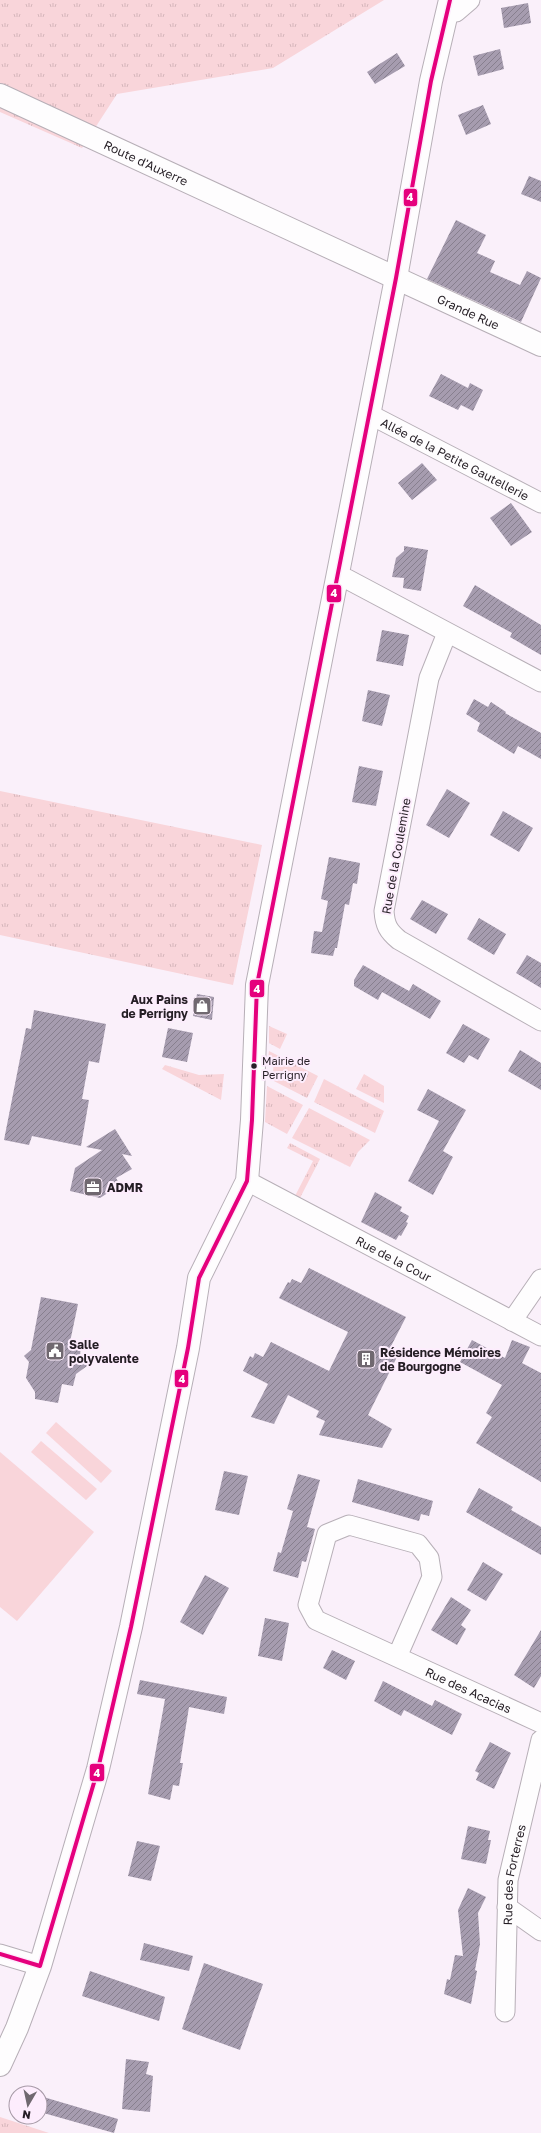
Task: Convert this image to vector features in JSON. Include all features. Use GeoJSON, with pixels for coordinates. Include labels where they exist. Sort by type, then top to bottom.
{"type":"FeatureCollection","features":[{"type":"Feature","properties":{"kind":"main road"},"geometry":{"type":"LineString","coordinates":[[0,2065],[17,2028],[40,1966],[98,1769],[131,1627],[188,1348],[199,1278],[247,1181],[252,1120],[257,985],[368,414],[396,278],[432,81],[449,5]]}},
{"type":"Feature","properties":{"kind":"main road","name":"Route d'Auxerre"},"geometry":{"type":"LineString","coordinates":[[0,95],[291,231],[396,278]]}},
{"type":"Feature","properties":{"kind":"main road","name":"Grande Rue"},"geometry":{"type":"LineString","coordinates":[[396,278],[541,345]]}},
{"type":"Feature","properties":{"kind":"street"},"geometry":{"type":"LineString","coordinates":[[449,5],[456,12],[470,0]]}},
{"type":"Feature","properties":{"kind":"street","name":"Allée de la Petite Gautellerie"},"geometry":{"type":"LineString","coordinates":[[368,414],[541,503]]}},
{"type":"Feature","properties":{"kind":"street"},"geometry":{"type":"LineString","coordinates":[[337,577],[347,579],[541,682]]}},
{"type":"Feature","properties":{"kind":"street","name":"Rue de la Coulemine"},"geometry":{"type":"LineString","coordinates":[[447,633],[430,678],[384,911],[385,922],[389,932],[399,940],[541,1021]]}},
{"type":"Feature","properties":{"kind":"street","name":"Rue de la Cour"},"geometry":{"type":"LineString","coordinates":[[247,1181],[541,1336]]}},
{"type":"Feature","properties":{"kind":"street"},"geometry":{"type":"LineString","coordinates":[[512,1321],[541,1279]]}},
{"type":"Feature","properties":{"kind":"street","name":"Rue des Acacias"},"geometry":{"type":"LineString","coordinates":[[397,1657],[432,1577],[429,1558],[418,1544],[348,1525],[327,1534],[308,1604],[316,1620],[541,1723]]}},
{"type":"Feature","properties":{"kind":"street","name":"Rue des Forterres"},"geometry":{"type":"LineString","coordinates":[[505,2012],[508,1880],[541,1740]]}},
{"type":"Feature","properties":{"kind":"street"},"geometry":{"type":"LineString","coordinates":[[507,1907],[541,1931]]}},
{"type":"Feature","properties":{"kind":"street"},"geometry":{"type":"LineString","coordinates":[[0,1954],[40,1966]]}},
{"type":"Feature","properties":{"kind":"green space"},"geometry":{"type":"Polygon","coordinates":[[[0,0],[384,0],[273,68],[117,94],[82,148],[0,112],[0,0]]]}},
{"type":"Feature","properties":{"kind":"green space"},"geometry":{"type":"Polygon","coordinates":[[[0,791],[262,845],[233,985],[0,935],[0,791]]]}},
{"type":"Feature","properties":{"kind":"green space"},"geometry":{"type":"Polygon","coordinates":[[[269,1026],[287,1034],[280,1049],[269,1043],[269,1026]]]}},
{"type":"Feature","properties":{"kind":"green space"},"geometry":{"type":"Polygon","coordinates":[[[269,1051],[318,1076],[307,1098],[268,1078],[269,1072],[273,1072],[274,1061],[268,1058],[269,1051]]]}},
{"type":"Feature","properties":{"kind":"green space"},"geometry":{"type":"Polygon","coordinates":[[[165,1065],[199,1075],[224,1074],[221,1100],[162,1069],[165,1065]]]}},
{"type":"Feature","properties":{"kind":"green space"},"geometry":{"type":"Polygon","coordinates":[[[364,1074],[384,1086],[384,1103],[356,1089],[364,1074]]]}},
{"type":"Feature","properties":{"kind":"green space"},"geometry":{"type":"Polygon","coordinates":[[[324,1079],[384,1111],[375,1133],[314,1102],[324,1079]]]}},
{"type":"Feature","properties":{"kind":"green space"},"geometry":{"type":"Polygon","coordinates":[[[267,1086],[303,1105],[287,1134],[265,1122],[267,1086]]]}},
{"type":"Feature","properties":{"kind":"green space"},"geometry":{"type":"Polygon","coordinates":[[[309,1108],[370,1140],[358,1152],[350,1167],[292,1138],[309,1108]]]}},
{"type":"Feature","properties":{"kind":"green space"},"geometry":{"type":"Polygon","coordinates":[[[290,1143],[320,1159],[300,1198],[295,1196],[313,1161],[287,1148],[290,1143]]]}},
{"type":"Feature","properties":{"kind":"green space"},"geometry":{"type":"Polygon","coordinates":[[[56,1422],[112,1471],[101,1483],[46,1433],[56,1422]]]}},
{"type":"Feature","properties":{"kind":"green space"},"geometry":{"type":"Polygon","coordinates":[[[41,1441],[97,1489],[86,1500],[31,1452],[41,1441]]]}},
{"type":"Feature","properties":{"kind":"green space"},"geometry":{"type":"Polygon","coordinates":[[[0,1452],[94,1532],[17,1621],[0,1607],[0,1452]]]}},
{"type":"Feature","properties":{"kind":"green space"},"geometry":{"type":"Polygon","coordinates":[[[0,2117],[8,2120],[8,2125],[24,2125],[49,2133],[0,2133],[0,2117]]]}},
{"type":"Feature","properties":{"kind":"building"},"geometry":{"type":"Polygon","coordinates":[[[528,3],[531,23],[504,28],[501,8],[528,3]]]}},
{"type":"Feature","properties":{"kind":"building"},"geometry":{"type":"Polygon","coordinates":[[[500,49],[504,69],[478,76],[473,56],[500,49]]]}},
{"type":"Feature","properties":{"kind":"building"},"geometry":{"type":"Polygon","coordinates":[[[397,53],[405,66],[375,84],[367,72],[397,53]]]}},
{"type":"Feature","properties":{"kind":"building"},"geometry":{"type":"Polygon","coordinates":[[[483,105],[491,124],[466,135],[458,115],[483,105]]]}},
{"type":"Feature","properties":{"kind":"building"},"geometry":{"type":"Polygon","coordinates":[[[529,176],[541,181],[541,202],[521,194],[529,176]]]}},
{"type":"Feature","properties":{"kind":"building"},"geometry":{"type":"Polygon","coordinates":[[[456,220],[486,235],[477,253],[495,261],[490,272],[520,285],[527,271],[541,278],[521,322],[427,279],[456,220]]]}},
{"type":"Feature","properties":{"kind":"building"},"geometry":{"type":"Polygon","coordinates":[[[441,374],[468,388],[470,383],[483,390],[473,411],[461,405],[458,410],[429,396],[441,374]]]}},
{"type":"Feature","properties":{"kind":"building"},"geometry":{"type":"Polygon","coordinates":[[[422,463],[437,480],[412,500],[398,483],[422,463]]]}},
{"type":"Feature","properties":{"kind":"building"},"geometry":{"type":"Polygon","coordinates":[[[511,503],[532,532],[511,546],[490,518],[511,503]]]}},
{"type":"Feature","properties":{"kind":"building"},"geometry":{"type":"Polygon","coordinates":[[[404,546],[428,550],[421,591],[403,588],[404,578],[392,577],[396,558],[404,551],[404,546]]]}},
{"type":"Feature","properties":{"kind":"building"},"geometry":{"type":"Polygon","coordinates":[[[475,585],[541,625],[541,655],[510,637],[512,633],[463,606],[475,585]]]}},
{"type":"Feature","properties":{"kind":"building"},"geometry":{"type":"Polygon","coordinates":[[[382,630],[409,635],[403,666],[376,661],[382,630]]]}},
{"type":"Feature","properties":{"kind":"building"},"geometry":{"type":"Polygon","coordinates":[[[368,690],[390,695],[382,726],[362,721],[368,690]]]}},
{"type":"Feature","properties":{"kind":"building"},"geometry":{"type":"Polygon","coordinates":[[[474,699],[488,707],[491,702],[506,712],[505,713],[541,733],[541,759],[518,746],[514,754],[477,731],[480,723],[466,714],[474,699]]]}},
{"type":"Feature","properties":{"kind":"building"},"geometry":{"type":"Polygon","coordinates":[[[359,766],[383,771],[376,806],[352,802],[359,766]]]}},
{"type":"Feature","properties":{"kind":"building"},"geometry":{"type":"Polygon","coordinates":[[[447,789],[470,803],[449,838],[426,825],[447,789]]]}},
{"type":"Feature","properties":{"kind":"building"},"geometry":{"type":"Polygon","coordinates":[[[503,811],[533,828],[519,852],[490,835],[503,811]]]}},
{"type":"Feature","properties":{"kind":"building"},"geometry":{"type":"Polygon","coordinates":[[[329,857],[360,863],[357,884],[353,883],[349,905],[345,904],[337,948],[335,948],[333,956],[311,953],[314,931],[322,932],[328,901],[321,899],[329,857]]]}},
{"type":"Feature","properties":{"kind":"building"},"geometry":{"type":"Polygon","coordinates":[[[422,900],[448,914],[436,934],[410,919],[422,900]]]}},
{"type":"Feature","properties":{"kind":"building"},"geometry":{"type":"Polygon","coordinates":[[[479,918],[506,934],[494,955],[467,939],[479,918]]]}},
{"type":"Feature","properties":{"kind":"building"},"geometry":{"type":"Polygon","coordinates":[[[527,955],[541,963],[541,988],[516,973],[527,955]]]}},
{"type":"Feature","properties":{"kind":"building"},"geometry":{"type":"Polygon","coordinates":[[[363,965],[409,991],[413,984],[441,1001],[430,1019],[382,992],[378,1000],[354,986],[354,980],[363,965]]]}},
{"type":"Feature","properties":{"kind":"building","name":"Aux Pains de Perrigny"},"geometry":{"type":"Polygon","coordinates":[[[197,994],[214,997],[212,1020],[193,1016],[197,994]]]}},
{"type":"Feature","properties":{"kind":"building"},"geometry":{"type":"Polygon","coordinates":[[[34,1010],[106,1024],[99,1063],[89,1061],[82,1099],[89,1100],[81,1146],[32,1136],[29,1145],[4,1140],[26,1028],[31,1029],[34,1010]]]}},
{"type":"Feature","properties":{"kind":"building"},"geometry":{"type":"Polygon","coordinates":[[[463,1024],[490,1039],[478,1060],[469,1055],[464,1063],[446,1053],[463,1024]]]}},
{"type":"Feature","properties":{"kind":"building"},"geometry":{"type":"Polygon","coordinates":[[[168,1028],[193,1033],[187,1062],[162,1057],[168,1028]]]}},
{"type":"Feature","properties":{"kind":"building"},"geometry":{"type":"Polygon","coordinates":[[[520,1050],[541,1063],[541,1090],[508,1071],[520,1050]]]}},
{"type":"Feature","properties":{"kind":"building"},"geometry":{"type":"Polygon","coordinates":[[[428,1089],[466,1110],[443,1151],[453,1157],[433,1195],[408,1181],[439,1121],[417,1110],[428,1089]]]}},
{"type":"Feature","properties":{"kind":"building"},"geometry":{"type":"Polygon","coordinates":[[[115,1129],[132,1156],[122,1154],[132,1169],[116,1178],[120,1185],[100,1198],[70,1191],[75,1168],[102,1150],[86,1147],[115,1129]]]}},
{"type":"Feature","properties":{"kind":"building"},"geometry":{"type":"Polygon","coordinates":[[[375,1192],[402,1207],[400,1211],[409,1216],[406,1222],[408,1223],[401,1236],[399,1235],[396,1240],[361,1222],[375,1192]]]}},
{"type":"Feature","properties":{"kind":"building","name":"Résidence Mémoires de Bourgogne"},"geometry":{"type":"Polygon","coordinates":[[[309,1268],[406,1317],[388,1352],[397,1357],[368,1415],[392,1429],[382,1448],[319,1435],[325,1421],[316,1417],[319,1411],[288,1395],[274,1424],[251,1417],[268,1384],[243,1371],[250,1356],[253,1358],[255,1353],[263,1357],[271,1342],[329,1371],[348,1332],[279,1298],[288,1282],[290,1283],[292,1279],[301,1283],[309,1268]]]}},
{"type":"Feature","properties":{"kind":"building","name":"Salle polyvalente"},"geometry":{"type":"Polygon","coordinates":[[[41,1297],[78,1304],[70,1342],[81,1344],[80,1356],[87,1366],[76,1374],[73,1386],[62,1384],[58,1403],[35,1399],[35,1392],[26,1378],[29,1362],[24,1356],[31,1350],[41,1297]]]}},
{"type":"Feature","properties":{"kind":"building"},"geometry":{"type":"Polygon","coordinates":[[[472,1340],[505,1358],[512,1340],[530,1347],[522,1363],[541,1373],[541,1482],[476,1443],[492,1417],[486,1413],[502,1385],[460,1362],[472,1340]]]}},
{"type":"Feature","properties":{"kind":"building"},"geometry":{"type":"Polygon","coordinates":[[[224,1471],[248,1476],[239,1515],[215,1510],[224,1471]]]}},
{"type":"Feature","properties":{"kind":"building"},"geometry":{"type":"Polygon","coordinates":[[[298,1474],[320,1480],[307,1527],[315,1529],[306,1562],[302,1561],[298,1578],[273,1571],[278,1552],[281,1553],[293,1511],[287,1509],[298,1474]]]}},
{"type":"Feature","properties":{"kind":"building"},"geometry":{"type":"Polygon","coordinates":[[[358,1479],[433,1501],[429,1516],[421,1514],[419,1521],[352,1502],[358,1479]]]}},
{"type":"Feature","properties":{"kind":"building"},"geometry":{"type":"Polygon","coordinates":[[[479,1488],[513,1507],[511,1510],[541,1527],[541,1555],[466,1512],[479,1488]]]}},
{"type":"Feature","properties":{"kind":"building"},"geometry":{"type":"Polygon","coordinates":[[[483,1562],[503,1574],[486,1601],[467,1590],[483,1562]]]}},
{"type":"Feature","properties":{"kind":"building"},"geometry":{"type":"Polygon","coordinates":[[[205,1575],[229,1588],[203,1635],[180,1622],[205,1575]]]}},
{"type":"Feature","properties":{"kind":"building"},"geometry":{"type":"Polygon","coordinates":[[[451,1597],[471,1610],[461,1625],[466,1629],[457,1645],[431,1630],[451,1597]]]}},
{"type":"Feature","properties":{"kind":"building"},"geometry":{"type":"Polygon","coordinates":[[[265,1618],[289,1623],[282,1661],[258,1656],[265,1618]]]}},
{"type":"Feature","properties":{"kind":"building"},"geometry":{"type":"Polygon","coordinates":[[[541,1630],[541,1676],[534,1688],[514,1675],[541,1630]]]}},
{"type":"Feature","properties":{"kind":"building"},"geometry":{"type":"Polygon","coordinates":[[[332,1650],[355,1661],[346,1680],[323,1668],[332,1650]]]}},
{"type":"Feature","properties":{"kind":"building"},"geometry":{"type":"Polygon","coordinates":[[[140,1680],[227,1697],[224,1714],[189,1707],[180,1763],[183,1763],[179,1786],[173,1785],[170,1800],[148,1794],[165,1699],[137,1694],[140,1680]]]}},
{"type":"Feature","properties":{"kind":"building"},"geometry":{"type":"Polygon","coordinates":[[[383,1681],[432,1706],[435,1700],[462,1714],[452,1735],[404,1710],[401,1716],[374,1701],[383,1681]]]}},
{"type":"Feature","properties":{"kind":"building"},"geometry":{"type":"Polygon","coordinates":[[[490,1742],[511,1753],[494,1789],[476,1780],[479,1773],[475,1771],[490,1742]]]}},
{"type":"Feature","properties":{"kind":"building"},"geometry":{"type":"Polygon","coordinates":[[[468,1826],[490,1831],[488,1840],[491,1840],[486,1864],[461,1859],[468,1826]]]}},
{"type":"Feature","properties":{"kind":"building"},"geometry":{"type":"Polygon","coordinates":[[[137,1841],[160,1846],[151,1881],[128,1876],[137,1841]]]}},
{"type":"Feature","properties":{"kind":"building"},"geometry":{"type":"Polygon","coordinates":[[[468,1888],[486,1897],[478,1913],[480,1944],[471,2004],[444,1994],[447,1979],[450,1980],[455,1955],[463,1956],[458,1910],[468,1888]]]}},
{"type":"Feature","properties":{"kind":"building"},"geometry":{"type":"Polygon","coordinates":[[[144,1943],[193,1956],[189,1971],[140,1960],[144,1943]]]}},
{"type":"Feature","properties":{"kind":"building"},"geometry":{"type":"Polygon","coordinates":[[[204,1963],[263,1984],[240,2050],[182,2029],[204,1963]]]}},
{"type":"Feature","properties":{"kind":"building"},"geometry":{"type":"Polygon","coordinates":[[[90,1971],[165,1997],[159,2021],[82,1996],[90,1971]]]}},
{"type":"Feature","properties":{"kind":"building"},"geometry":{"type":"Polygon","coordinates":[[[126,2059],[149,2062],[146,2074],[153,2076],[150,2112],[122,2109],[126,2059]]]}},
{"type":"Feature","properties":{"kind":"building"},"geometry":{"type":"Polygon","coordinates":[[[48,2098],[118,2119],[114,2133],[48,2114],[48,2098]]]}},
{"type":"Feature","properties":{"kind":"transit line","name":"4"},"geometry":{"type":"LineString","coordinates":[[40,1966],[98,1769],[131,1627],[188,1348],[199,1278],[247,1181],[252,1120],[257,985],[396,278],[431,81],[450,0]]}},
{"type":"Feature","properties":{"kind":"transit line","name":"4"},"geometry":{"type":"LineString","coordinates":[[0,1954],[40,1966]]}},
{"type":"Feature","properties":{"kind":"place","name":"Aux Pains de Perrigny"},"geometry":{"type":"Point","coordinates":[202,1006]}},
{"type":"Feature","properties":{"kind":"place","name":"Mairie de Perrigny"},"geometry":{"type":"Point","coordinates":[254,1066]}},
{"type":"Feature","properties":{"kind":"place","name":"ADMR"},"geometry":{"type":"Point","coordinates":[93,1187]}},
{"type":"Feature","properties":{"kind":"place","name":"Salle polyvalente"},"geometry":{"type":"Point","coordinates":[55,1351]}},
{"type":"Feature","properties":{"kind":"place","name":"Résidence Mémoires de Bourgogne"},"geometry":{"type":"Point","coordinates":[366,1359]}}]}
